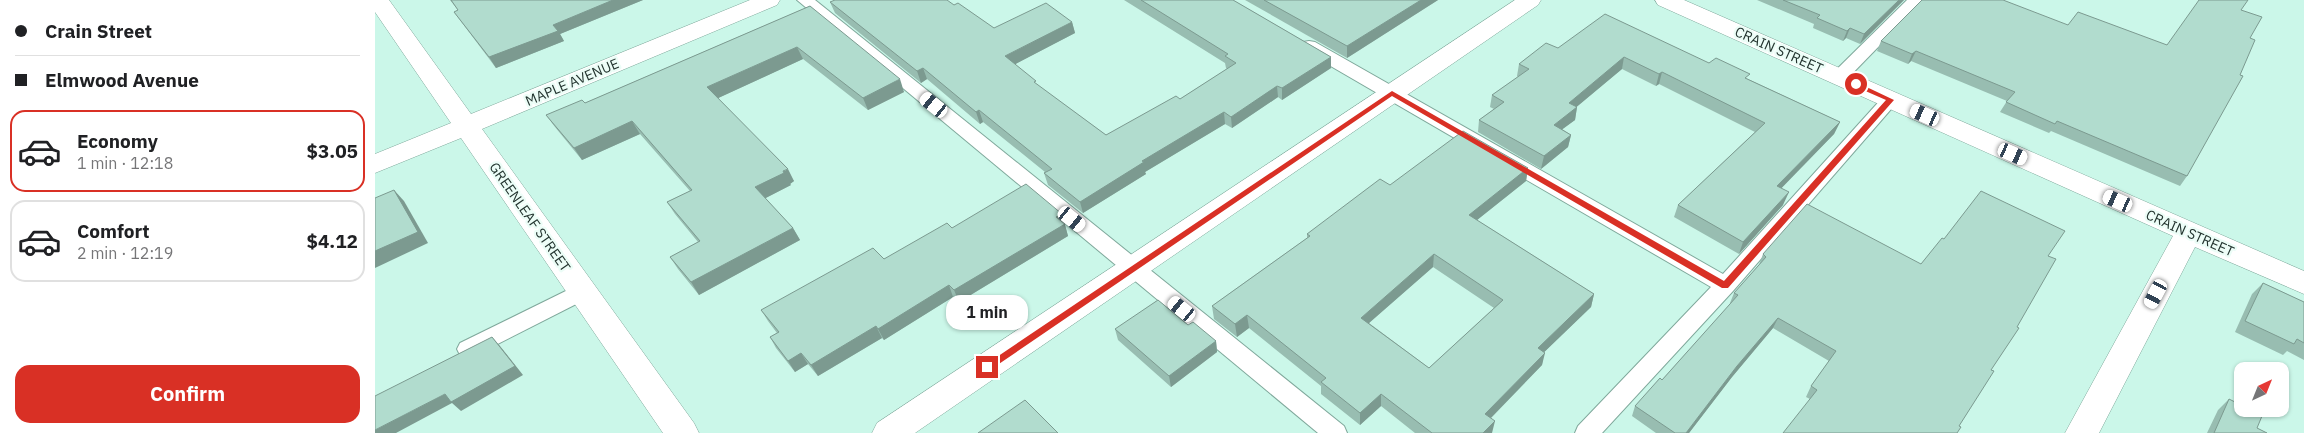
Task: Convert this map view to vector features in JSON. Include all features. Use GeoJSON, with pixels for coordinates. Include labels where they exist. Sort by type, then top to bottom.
{"type":"FeatureCollection","features":[{"type":"Feature","properties":{"kind":"street","name":"MAPLE AVENUE"},"geometry":{"type":"LineString","coordinates":[[375,164],[769,0]]}},
{"type":"Feature","properties":{"kind":"street"},"geometry":{"type":"LineString","coordinates":[[889,433],[1530,0]]}},
{"type":"Feature","properties":{"kind":"street","name":"CRAIN STREET"},"geometry":{"type":"LineString","coordinates":[[1666,0],[2304,283]]}},
{"type":"Feature","properties":{"kind":"street","name":"GREENLEAF STREET"},"geometry":{"type":"LineString","coordinates":[[378,5],[466,126],[682,433]]}},
{"type":"Feature","properties":{"kind":"street"},"geometry":{"type":"LineString","coordinates":[[2082,433],[2189,232]]}},
{"type":"Feature","properties":{"kind":"lane"},"geometry":{"type":"LineString","coordinates":[[805,0],[1335,433]]}},
{"type":"Feature","properties":{"kind":"lane"},"geometry":{"type":"LineString","coordinates":[[1839,77],[1916,0]]}},
{"type":"Feature","properties":{"kind":"lane"},"geometry":{"type":"LineString","coordinates":[[1297,38],[1725,285]]}},
{"type":"Feature","properties":{"kind":"lane"},"geometry":{"type":"LineString","coordinates":[[1587,433],[1725,285],[1890,100]]}},
{"type":"Feature","properties":{"kind":"lane"},"geometry":{"type":"LineString","coordinates":[[451,358],[582,290]]}},
{"type":"Feature","properties":{"kind":"building"},"geometry":{"type":"Polygon","coordinates":[[[451,0],[613,0],[553,25],[558,31],[489,57],[454,12],[458,10],[451,0]]]}},
{"type":"Feature","properties":{"kind":"building"},"geometry":{"type":"Polygon","coordinates":[[[835,0],[947,0],[954,5],[958,3],[994,28],[1046,3],[1072,22],[1005,56],[1036,81],[1034,82],[1106,135],[1176,96],[1180,99],[1236,63],[1225,56],[1228,54],[1141,0],[1233,0],[1331,57],[1282,88],[1277,86],[1231,117],[1224,112],[1142,161],[1144,162],[1080,202],[1044,173],[1052,169],[979,110],[976,112],[923,68],[917,71],[830,2],[835,0]]]}},
{"type":"Feature","properties":{"kind":"building"},"geometry":{"type":"Polygon","coordinates":[[[1264,0],[1421,0],[1347,46],[1264,0]]]}},
{"type":"Feature","properties":{"kind":"building"},"geometry":{"type":"Polygon","coordinates":[[[1783,0],[1899,0],[1864,34],[1850,28],[1847,31],[1817,18],[1820,15],[1783,0]]]}},
{"type":"Feature","properties":{"kind":"building"},"geometry":{"type":"Polygon","coordinates":[[[1922,0],[2003,0],[2068,25],[2078,12],[2167,45],[2199,0],[2248,0],[2241,10],[2262,17],[2250,38],[2255,40],[2240,75],[2243,76],[2187,176],[2057,121],[2055,124],[2006,102],[2015,92],[1916,51],[1912,54],[1881,41],[1922,0]]]}},
{"type":"Feature","properties":{"kind":"building"},"geometry":{"type":"Polygon","coordinates":[[[810,6],[900,79],[863,98],[797,47],[707,87],[788,169],[783,171],[784,173],[755,187],[793,228],[691,282],[670,257],[700,241],[667,202],[692,190],[632,121],[574,148],[546,115],[582,100],[585,103],[810,6]]]}},
{"type":"Feature","properties":{"kind":"building"},"geometry":{"type":"Polygon","coordinates":[[[1605,14],[1709,63],[1716,58],[1750,74],[1745,78],[1840,122],[1777,186],[1789,192],[1743,242],[1678,205],[1765,123],[1662,72],[1659,74],[1624,57],[1569,103],[1577,107],[1554,125],[1571,135],[1544,156],[1479,120],[1504,102],[1492,95],[1529,69],[1519,64],[1546,43],[1558,48],[1605,14]]]}},
{"type":"Feature","properties":{"kind":"building"},"geometry":{"type":"Polygon","coordinates":[[[1463,131],[1528,168],[1469,215],[1594,294],[1538,348],[1545,353],[1485,414],[1495,421],[1483,433],[1432,433],[1381,394],[1360,413],[1321,382],[1326,378],[1247,315],[1235,324],[1212,306],[1310,236],[1307,234],[1380,179],[1390,185],[1463,131]],[[1434,254],[1361,318],[1429,368],[1503,300],[1434,254]]]}},
{"type":"Feature","properties":{"kind":"building"},"geometry":{"type":"Polygon","coordinates":[[[1026,184],[1062,214],[1056,217],[1065,224],[954,290],[949,285],[878,329],[876,326],[811,365],[801,353],[788,361],[770,337],[779,332],[761,310],[873,248],[884,259],[947,223],[952,228],[1026,184]]]}},
{"type":"Feature","properties":{"kind":"building"},"geometry":{"type":"Polygon","coordinates":[[[394,190],[418,232],[375,251],[375,198],[394,190]]]}},
{"type":"Feature","properties":{"kind":"building"},"geometry":{"type":"Polygon","coordinates":[[[1981,191],[2065,231],[2048,256],[2056,259],[2017,327],[2019,328],[1991,370],[1994,371],[1959,426],[1961,427],[1957,433],[1783,433],[1817,390],[1811,386],[1836,351],[1778,318],[1737,366],[1686,433],[1675,433],[1635,406],[1660,378],[1662,380],[1738,295],[1734,293],[1766,257],[1763,254],[1807,204],[1921,264],[1942,238],[1944,239],[1981,191]]]}},
{"type":"Feature","properties":{"kind":"building"},"geometry":{"type":"Polygon","coordinates":[[[2263,283],[2304,302],[2304,343],[2297,339],[2294,344],[2245,321],[2263,283]]]}},
{"type":"Feature","properties":{"kind":"building"},"geometry":{"type":"Polygon","coordinates":[[[1158,300],[1188,325],[1193,322],[1216,341],[1169,376],[1115,329],[1158,300]]]}},
{"type":"Feature","properties":{"kind":"building"},"geometry":{"type":"Polygon","coordinates":[[[492,337],[515,366],[451,402],[445,394],[375,430],[375,396],[492,337]]]}},
{"type":"Feature","properties":{"kind":"building"},"geometry":{"type":"Polygon","coordinates":[[[2229,399],[2234,402],[2234,418],[2261,418],[2257,428],[2267,433],[2214,433],[2229,399]]]}},
{"type":"Feature","properties":{"kind":"building"},"geometry":{"type":"Polygon","coordinates":[[[1025,400],[1058,433],[978,433],[1025,400]]]}},
{"type":"Feature","properties":{"kind":"route"},"geometry":{"type":"LineString","coordinates":[[987,367],[1392,93],[1725,285],[1890,100],[1856,84]]}}]}
